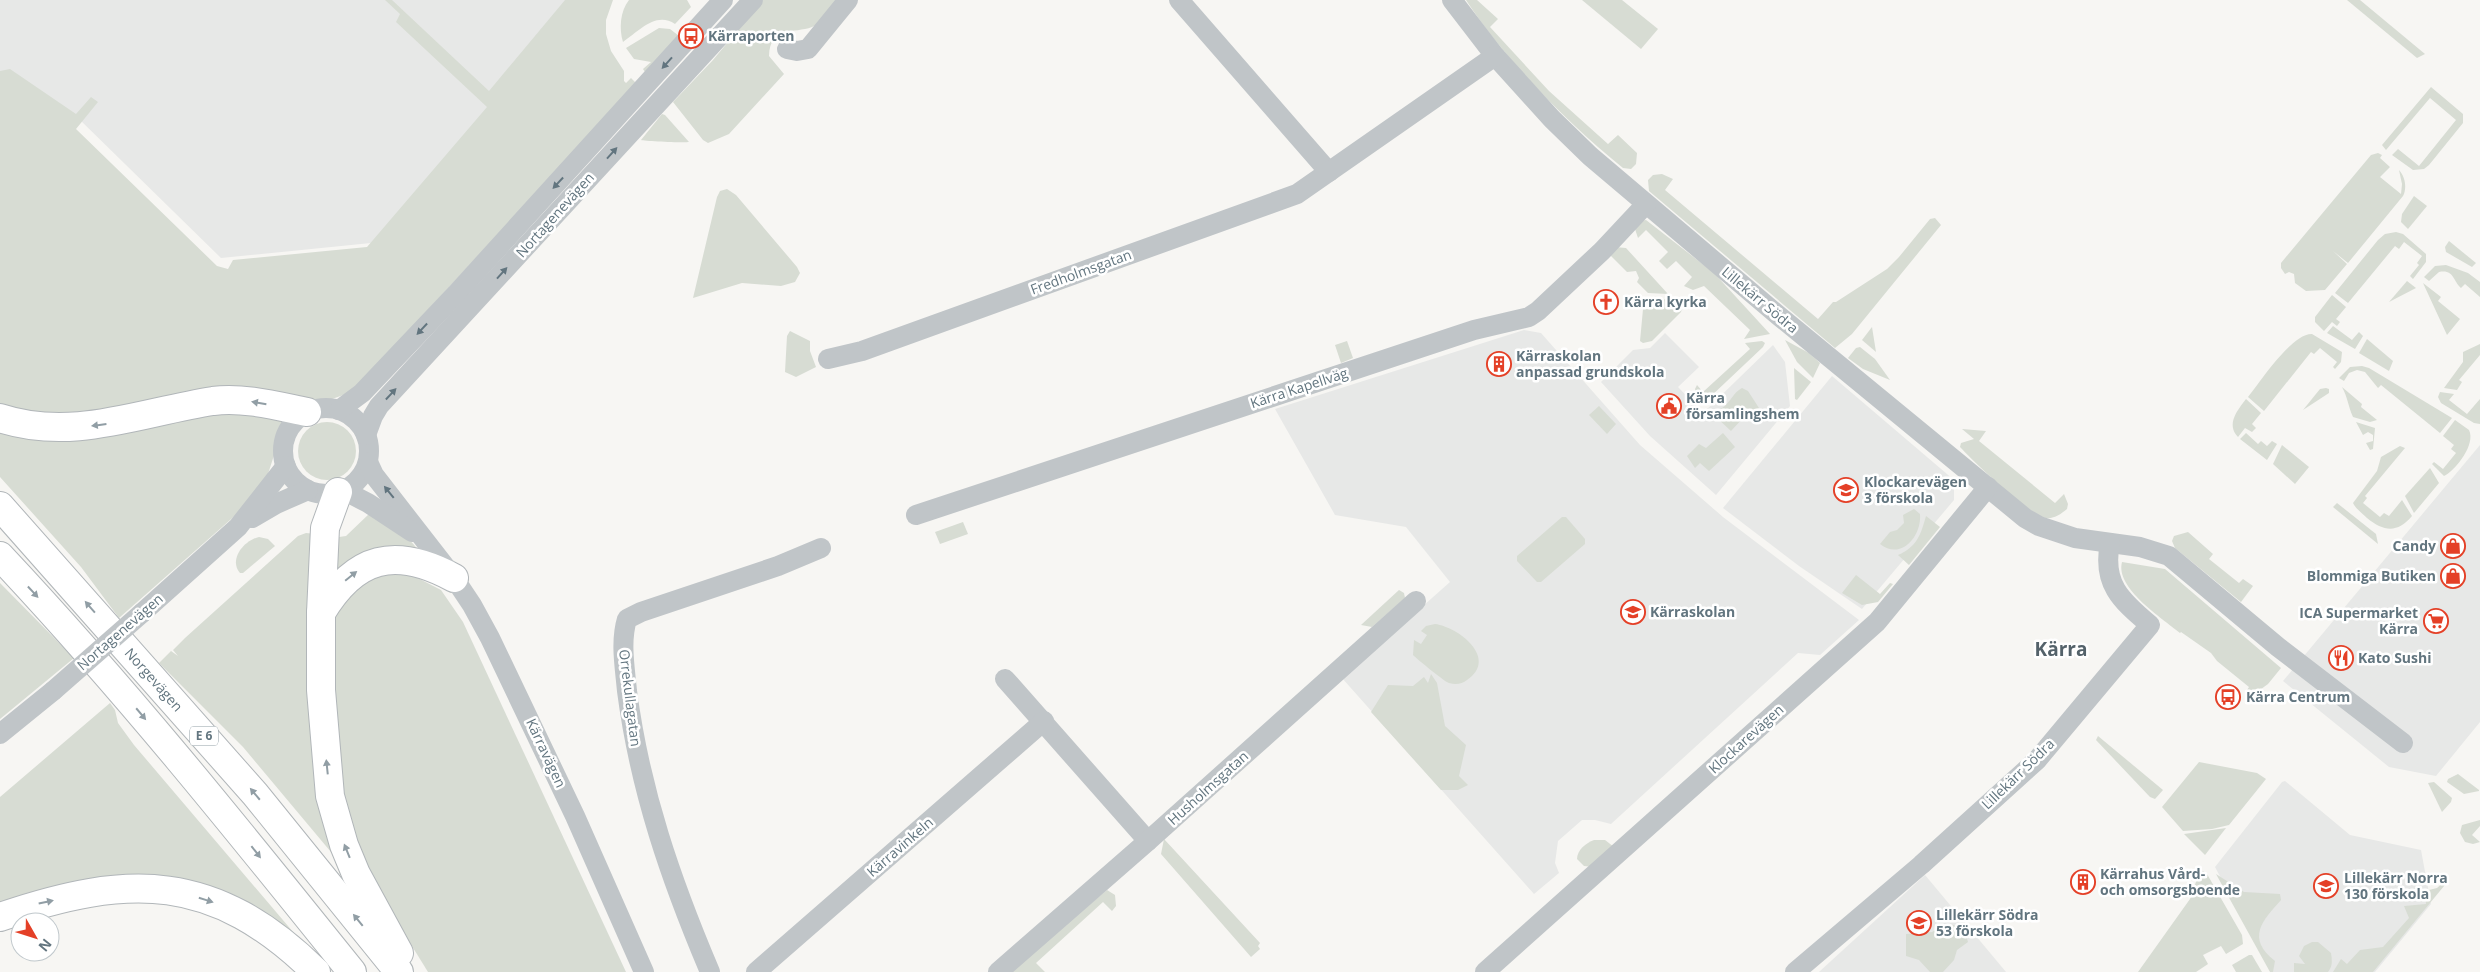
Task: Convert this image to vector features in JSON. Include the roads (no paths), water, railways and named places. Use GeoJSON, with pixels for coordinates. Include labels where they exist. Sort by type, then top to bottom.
{"type":"FeatureCollection","features":[{"type":"Feature","properties":{"kind":"highway"},"geometry":{"type":"LineString","coordinates":[[0,418],[35,426],[70,428],[104,425],[214,401],[234,401],[307,412]]}},
{"type":"Feature","properties":{"kind":"highway"},"geometry":{"type":"LineString","coordinates":[[340,491],[325,528],[321,613],[321,690],[327,772],[334,815],[356,874],[409,972]]}},
{"type":"Feature","properties":{"kind":"highway","name":"Norgevägen"},"geometry":{"type":"LineString","coordinates":[[0,506],[255,794],[399,972]]}},
{"type":"Feature","properties":{"kind":"highway","name":"E 6"},"geometry":{"type":"LineString","coordinates":[[0,556],[63,623],[228,817],[352,972]]}},
{"type":"Feature","properties":{"kind":"highway"},"geometry":{"type":"LineString","coordinates":[[321,613],[333,593],[346,578],[363,566],[380,560],[400,559],[419,562],[454,578]]}},
{"type":"Feature","properties":{"kind":"highway"},"geometry":{"type":"LineString","coordinates":[[0,916],[40,903],[107,889],[144,888],[179,892],[212,901],[244,915],[291,949],[316,972]]}},
{"type":"Feature","properties":{"kind":"street","name":"Nortagenevägen"},"geometry":{"type":"LineString","coordinates":[[339,410],[362,393],[449,301],[723,0]]}},
{"type":"Feature","properties":{"kind":"street","name":"Nortagenevägen"},"geometry":{"type":"LineString","coordinates":[[368,462],[369,453],[366,435],[379,406],[753,0]]}},
{"type":"Feature","properties":{"kind":"street"},"geometry":{"type":"LineString","coordinates":[[787,49],[797,52],[808,49],[848,0]]}},
{"type":"Feature","properties":{"kind":"street"},"geometry":{"type":"LineString","coordinates":[[1179,0],[1329,172]]}},
{"type":"Feature","properties":{"kind":"street","name":"Lillekärr Södra"},"geometry":{"type":"LineString","coordinates":[[1452,0],[1495,56],[1552,119],[1590,156],[1822,352],[1988,487],[2039,526],[2075,538],[2140,546],[2168,556],[2339,695],[2403,743]]}},
{"type":"Feature","properties":{"kind":"street","name":"Fredholmsgatan"},"geometry":{"type":"LineString","coordinates":[[828,359],[862,351],[1297,194],[1495,56]]}},
{"type":"Feature","properties":{"kind":"street","name":"Kärra Kapellväg"},"geometry":{"type":"LineString","coordinates":[[916,515],[1474,330],[1529,317],[1568,284],[1646,204]]}},
{"type":"Feature","properties":{"kind":"street"},"geometry":{"type":"LineString","coordinates":[[308,490],[298,484],[286,466],[283,448],[288,431],[293,423],[307,412],[323,408],[339,410],[356,419],[366,435]]}},
{"type":"Feature","properties":{"kind":"street"},"geometry":{"type":"LineString","coordinates":[[340,491],[359,479],[368,462]]}},
{"type":"Feature","properties":{"kind":"street","name":"Kärravägen"},"geometry":{"type":"LineString","coordinates":[[368,462],[374,474],[454,578],[472,605],[519,696],[644,972]]}},
{"type":"Feature","properties":{"kind":"street","name":"Nortagenevägen"},"geometry":{"type":"LineString","coordinates":[[0,734],[53,691],[238,527],[286,466]]}},
{"type":"Feature","properties":{"kind":"street","name":"Klockarevägen"},"geometry":{"type":"LineString","coordinates":[[1485,972],[1877,622],[1988,487]]}},
{"type":"Feature","properties":{"kind":"street","name":"Nortagenevägen"},"geometry":{"type":"LineString","coordinates":[[238,527],[276,504],[308,490],[322,494],[340,491]]}},
{"type":"Feature","properties":{"kind":"street","name":"Kärravägen"},"geometry":{"type":"LineString","coordinates":[[340,491],[368,503],[428,545]]}},
{"type":"Feature","properties":{"kind":"street","name":"Lillekärr Södra"},"geometry":{"type":"LineString","coordinates":[[1795,972],[1920,865],[2036,760],[2150,625],[2136,613],[2115,589],[2107,573],[2106,558],[2110,542]]}},
{"type":"Feature","properties":{"kind":"street","name":"Orrekullagatan"},"geometry":{"type":"LineString","coordinates":[[710,972],[667,867],[642,778],[633,734],[628,695],[623,643],[624,628],[627,619],[642,612],[778,566],[821,548]]}},
{"type":"Feature","properties":{"kind":"street","name":"Husholmsgatan"},"geometry":{"type":"LineString","coordinates":[[998,972],[1148,841],[1416,601]]}},
{"type":"Feature","properties":{"kind":"street"},"geometry":{"type":"LineString","coordinates":[[1005,679],[1148,841]]}},
{"type":"Feature","properties":{"kind":"street","name":"Kärravinkeln"},"geometry":{"type":"LineString","coordinates":[[756,972],[1044,721]]}},
{"type":"Feature","properties":{"kind":"place","name":"Kärraporten"},"geometry":{"type":"Point","coordinates":[691,36]}},
{"type":"Feature","properties":{"kind":"place","name":"Kärra kyrka"},"geometry":{"type":"Point","coordinates":[1606,302]}},
{"type":"Feature","properties":{"kind":"place","name":"Kärraskolan anpassad grundskola"},"geometry":{"type":"Point","coordinates":[1499,364]}},
{"type":"Feature","properties":{"kind":"place","name":"Kärra församlingshem"},"geometry":{"type":"Point","coordinates":[1669,406]}},
{"type":"Feature","properties":{"kind":"place","name":"Klockarevägen 3 förskola"},"geometry":{"type":"Point","coordinates":[1846,490]}},
{"type":"Feature","properties":{"kind":"place","name":"Candy"},"geometry":{"type":"Point","coordinates":[2453,546]}},
{"type":"Feature","properties":{"kind":"place","name":"Blommiga Butiken"},"geometry":{"type":"Point","coordinates":[2453,576]}},
{"type":"Feature","properties":{"kind":"place","name":"Kärraskolan"},"geometry":{"type":"Point","coordinates":[1633,612]}},
{"type":"Feature","properties":{"kind":"place","name":"ICA Supermarket Kärra"},"geometry":{"type":"Point","coordinates":[2436,621]}},
{"type":"Feature","properties":{"kind":"place","name":"Kato Sushi"},"geometry":{"type":"Point","coordinates":[2341,658]}},
{"type":"Feature","properties":{"kind":"place","name":"Kärra Centrum"},"geometry":{"type":"Point","coordinates":[2228,697]}},
{"type":"Feature","properties":{"kind":"place","name":"Kärrahus Vård- och omsorgsboende"},"geometry":{"type":"Point","coordinates":[2083,882]}},
{"type":"Feature","properties":{"kind":"place","name":"Lillekärr Norra 130 förskola"},"geometry":{"type":"Point","coordinates":[2326,886]}},
{"type":"Feature","properties":{"kind":"place","name":"Lillekärr Södra 53 förskola"},"geometry":{"type":"Point","coordinates":[1919,923]}},
{"type":"Feature","properties":{"kind":"district","name":"Kärra"},"geometry":{"type":"Point","coordinates":[2061,649]}}]}
